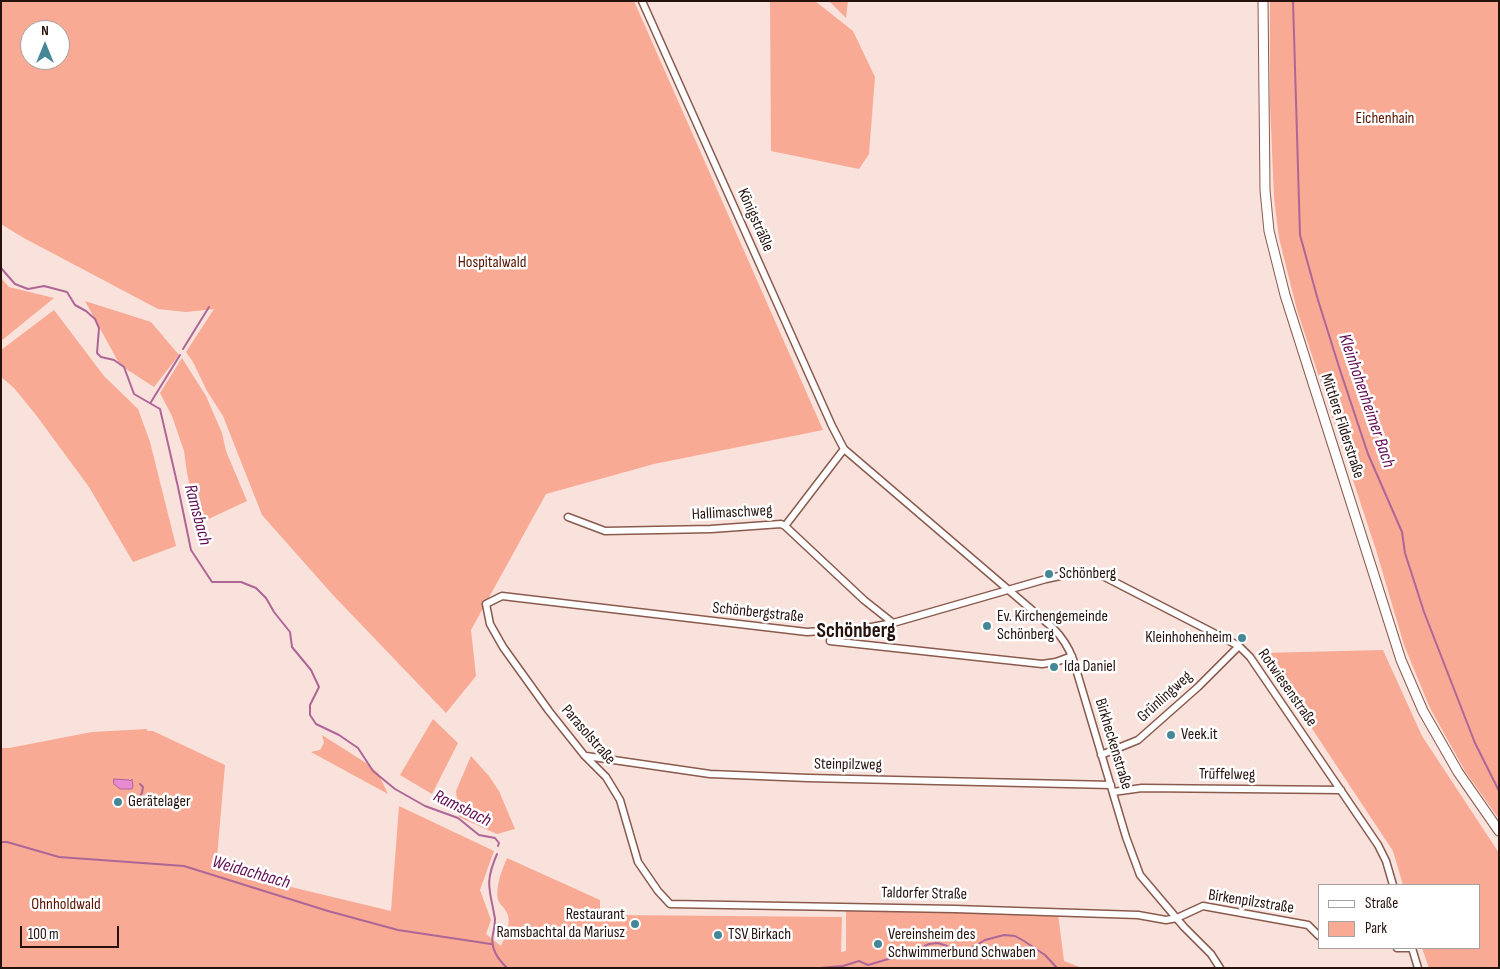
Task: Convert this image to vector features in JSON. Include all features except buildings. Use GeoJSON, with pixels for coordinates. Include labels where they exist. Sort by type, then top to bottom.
{"type":"FeatureCollection","features":[{"type":"Feature","properties":{"kind":"main road","name":"Mittlere Filderstraße"},"geometry":{"type":"LineString","coordinates":[[1263,1],[1266,197],[1269,231],[1285,295],[1401,660],[1423,711],[1454,765],[1499,832]]}},
{"type":"Feature","properties":{"kind":"street","name":"Königsträßle"},"geometry":{"type":"LineString","coordinates":[[642,1],[828,418],[844,449]]}},
{"type":"Feature","properties":{"kind":"street"},"geometry":{"type":"LineString","coordinates":[[785,526],[844,449]]}},
{"type":"Feature","properties":{"kind":"street","name":"Birkheckenstraße"},"geometry":{"type":"LineString","coordinates":[[844,449],[1053,628],[1062,638],[1072,656],[1112,792],[1140,875],[1211,954],[1220,968]]}},
{"type":"Feature","properties":{"kind":"street","name":"Hallimaschweg"},"geometry":{"type":"LineString","coordinates":[[568,517],[604,531],[710,529],[781,524],[864,600],[893,623]]}},
{"type":"Feature","properties":{"kind":"street","name":"Rotwiesenstraße"},"geometry":{"type":"LineString","coordinates":[[1008,590],[1046,578],[1078,572],[1099,574],[1239,646],[1250,657],[1378,845],[1386,860],[1393,884]]}},
{"type":"Feature","properties":{"kind":"street","name":"Schönbergstraße"},"geometry":{"type":"LineString","coordinates":[[502,596],[807,632],[866,628],[893,623],[1008,590]]}},
{"type":"Feature","properties":{"kind":"street","name":"Parasolstraße"},"geometry":{"type":"LineString","coordinates":[[502,596],[486,604],[490,624],[543,703],[586,756],[606,777],[620,800],[638,862],[670,904]]}},
{"type":"Feature","properties":{"kind":"street"},"geometry":{"type":"LineString","coordinates":[[830,641],[1042,664],[1056,662],[1072,656]]}},
{"type":"Feature","properties":{"kind":"street","name":"Grünlingweg"},"geometry":{"type":"LineString","coordinates":[[1101,755],[1138,740],[1239,646]]}},
{"type":"Feature","properties":{"kind":"street","name":"Steinpilzweg"},"geometry":{"type":"LineString","coordinates":[[586,756],[710,774],[1110,785]]}},
{"type":"Feature","properties":{"kind":"street","name":"Trüffelweg"},"geometry":{"type":"LineString","coordinates":[[1112,792],[1142,788],[1341,790]]}},
{"type":"Feature","properties":{"kind":"street","name":"Taldorfer Straße"},"geometry":{"type":"LineString","coordinates":[[670,904],[955,908],[1138,915],[1166,920],[1177,918]]}},
{"type":"Feature","properties":{"kind":"street","name":"Birkenpilzstraße"},"geometry":{"type":"LineString","coordinates":[[1177,918],[1203,906],[1308,926],[1318,935]]}},
{"type":"Feature","properties":{"kind":"street"},"geometry":{"type":"LineString","coordinates":[[1411,949],[1418,968]]}},
{"type":"Feature","properties":{"kind":"green space","name":"Hospitalwald"},"geometry":{"type":"Polygon","coordinates":[[[1,1],[634,1],[823,430],[654,464],[546,494],[471,630],[476,676],[446,713],[333,595],[262,515],[223,416],[186,352],[214,309],[186,312],[158,309],[1,224],[1,1]]]}},
{"type":"Feature","properties":{"kind":"green space"},"geometry":{"type":"Polygon","coordinates":[[[815,1],[853,31],[875,77],[869,154],[859,169],[771,151],[770,2],[815,1]]]}},
{"type":"Feature","properties":{"kind":"green space"},"geometry":{"type":"Polygon","coordinates":[[[829,1],[848,1],[846,18],[829,1]]]}},
{"type":"Feature","properties":{"kind":"green space","name":"Eichenhain"},"geometry":{"type":"Polygon","coordinates":[[[1270,1],[1499,1],[1499,819],[1465,771],[1430,708],[1404,645],[1376,550],[1297,310],[1279,238],[1274,198],[1270,103],[1270,1]]]}},
{"type":"Feature","properties":{"kind":"green space"},"geometry":{"type":"Polygon","coordinates":[[[1,278],[9,287],[54,298],[1,341],[1,278]]]}},
{"type":"Feature","properties":{"kind":"green space"},"geometry":{"type":"Polygon","coordinates":[[[85,301],[151,322],[179,355],[154,387],[120,365],[85,301]]]}},
{"type":"Feature","properties":{"kind":"green space"},"geometry":{"type":"Polygon","coordinates":[[[54,310],[104,376],[138,409],[150,442],[176,546],[133,562],[89,487],[36,415],[14,388],[1,377],[1,350],[54,310]]]}},
{"type":"Feature","properties":{"kind":"green space"},"geometry":{"type":"Polygon","coordinates":[[[182,358],[206,396],[247,501],[200,523],[194,505],[184,451],[172,416],[160,393],[182,358]]]}},
{"type":"Feature","properties":{"kind":"green space"},"geometry":{"type":"Polygon","coordinates":[[[1383,650],[1422,736],[1499,853],[1499,968],[1429,968],[1422,949],[1480,949],[1480,884],[1403,884],[1393,851],[1262,653],[1383,650]]]}},
{"type":"Feature","properties":{"kind":"green space"},"geometry":{"type":"Polygon","coordinates":[[[433,719],[458,743],[432,794],[400,775],[433,719]]]}},
{"type":"Feature","properties":{"kind":"green space","name":"Ohnholdwald"},"geometry":{"type":"Polygon","coordinates":[[[147,729],[147,731],[153,731],[225,765],[216,869],[391,911],[399,806],[494,851],[480,890],[491,920],[486,934],[501,946],[509,921],[506,911],[498,900],[497,890],[507,858],[600,900],[600,910],[608,911],[614,917],[619,915],[842,917],[841,952],[846,951],[846,911],[1058,914],[1064,961],[1082,968],[1,968],[1,748],[92,732],[147,729]]]}},
{"type":"Feature","properties":{"kind":"green space"},"geometry":{"type":"Polygon","coordinates":[[[322,735],[366,763],[378,773],[388,794],[311,752],[320,750],[324,743],[322,735]]]}},
{"type":"Feature","properties":{"kind":"green space"},"geometry":{"type":"Polygon","coordinates":[[[471,756],[489,776],[499,791],[515,829],[497,834],[459,817],[456,791],[471,756]]]}},
{"type":"Feature","properties":{"kind":"shaded area"},"geometry":{"type":"Polygon","coordinates":[[[114,779],[130,781],[132,779],[133,787],[132,789],[120,789],[114,784],[114,779]]]}},
{"type":"Feature","properties":{"kind":"waterway","name":"Kleinhohenheimer Bach"},"geometry":{"type":"LineString","coordinates":[[1293,1],[1300,235],[1340,370],[1368,454],[1402,532],[1405,553],[1424,612],[1475,743],[1499,791]]}},
{"type":"Feature","properties":{"kind":"waterway","name":"Ramsbach"},"geometry":{"type":"LineString","coordinates":[[1,268],[15,284],[28,289],[44,286],[67,292],[75,305],[95,319],[99,328],[97,353],[101,357],[114,360],[124,367],[134,394],[160,409],[191,550],[212,582],[241,582],[256,588],[266,598],[274,612],[290,632],[292,647],[311,670],[319,687],[310,705],[310,715],[316,724],[339,735],[358,748],[373,771],[395,789],[425,806],[458,818],[479,835],[495,838],[499,843],[498,846]]}},
{"type":"Feature","properties":{"kind":"waterway"},"geometry":{"type":"LineString","coordinates":[[183,349],[209,307]]}},
{"type":"Feature","properties":{"kind":"waterway"},"geometry":{"type":"LineString","coordinates":[[151,402],[180,355]]}},
{"type":"Feature","properties":{"kind":"waterway"},"geometry":{"type":"LineString","coordinates":[[137,800],[142,793],[143,787],[140,784]]}},
{"type":"Feature","properties":{"kind":"waterway","name":"Weidachbach"},"geometry":{"type":"LineString","coordinates":[[1,842],[7,842],[59,857],[184,866],[328,911],[398,930],[491,944]]}},
{"type":"Feature","properties":{"kind":"waterway","name":"Ramsbach"},"geometry":{"type":"LineString","coordinates":[[497,854],[489,880],[495,919],[492,939],[497,957],[507,968]]}},
{"type":"Feature","properties":{"kind":"waterway","name":"Ramsbach"},"geometry":{"type":"LineString","coordinates":[[820,968],[843,966],[859,961],[868,965],[900,954],[910,953],[929,944],[938,943],[947,946],[955,952],[963,953],[985,940],[1004,935],[1015,936],[1024,941],[1045,955],[1057,968]]}},
{"type":"Feature","properties":{"kind":"place","name":"Schönberg"},"geometry":{"type":"Point","coordinates":[1049,574]}},
{"type":"Feature","properties":{"kind":"place","name":"Ev. Kirchengemeinde Schönberg"},"geometry":{"type":"Point","coordinates":[987,626]}},
{"type":"Feature","properties":{"kind":"place","name":"Kleinhohenheim"},"geometry":{"type":"Point","coordinates":[1242,638]}},
{"type":"Feature","properties":{"kind":"place","name":"Ida Daniel"},"geometry":{"type":"Point","coordinates":[1054,667]}},
{"type":"Feature","properties":{"kind":"place","name":"Veek.it"},"geometry":{"type":"Point","coordinates":[1171,735]}},
{"type":"Feature","properties":{"kind":"place","name":"Gerätelager"},"geometry":{"type":"Point","coordinates":[118,802]}},
{"type":"Feature","properties":{"kind":"place","name":"Restaurant Ramsbachtal da Mariusz"},"geometry":{"type":"Point","coordinates":[635,924]}},
{"type":"Feature","properties":{"kind":"place","name":"TSV Birkach"},"geometry":{"type":"Point","coordinates":[718,935]}},
{"type":"Feature","properties":{"kind":"place","name":"Vereinsheim des Schwimmerbund Schwaben"},"geometry":{"type":"Point","coordinates":[878,944]}},
{"type":"Feature","properties":{"kind":"district","name":"Schönberg"},"geometry":{"type":"Point","coordinates":[856,632]}}]}
